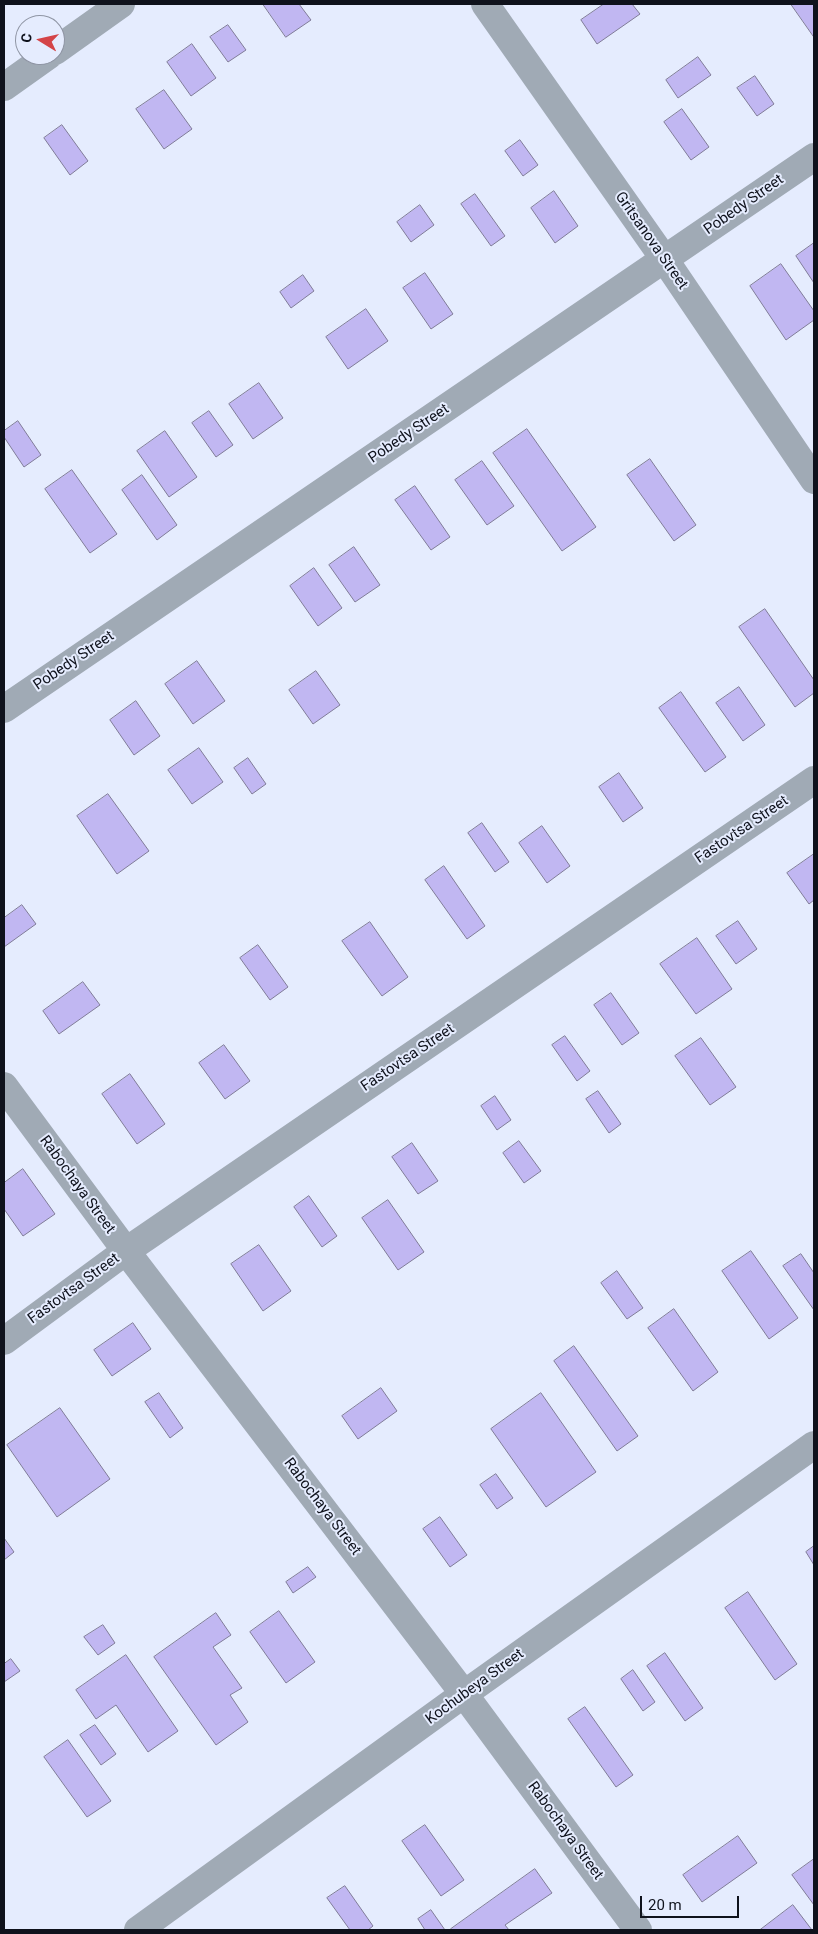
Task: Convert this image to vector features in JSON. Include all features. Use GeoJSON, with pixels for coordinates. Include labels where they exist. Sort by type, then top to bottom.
{"type":"FeatureCollection","features":[{"type":"Feature","properties":{"kind":"street"},"geometry":{"type":"LineString","coordinates":[[65,44],[121,4]]}},
{"type":"Feature","properties":{"kind":"street","name":"Gritsanova Street"},"geometry":{"type":"LineString","coordinates":[[485,4],[665,260],[814,480]]}},
{"type":"Feature","properties":{"kind":"street"},"geometry":{"type":"LineString","coordinates":[[4,88],[35,65]]}},
{"type":"Feature","properties":{"kind":"street","name":"Pobedy Street"},"geometry":{"type":"LineString","coordinates":[[4,709],[814,157]]}},
{"type":"Feature","properties":{"kind":"street","name":"Fastovtsa Street"},"geometry":{"type":"LineString","coordinates":[[4,1340],[126,1251],[814,780]]}},
{"type":"Feature","properties":{"kind":"street","name":"Rabochaya Street"},"geometry":{"type":"LineString","coordinates":[[4,1086],[126,1251],[464,1694],[638,1930]]}},
{"type":"Feature","properties":{"kind":"street","name":"Kochubeya Street"},"geometry":{"type":"LineString","coordinates":[[138,1930],[464,1694],[814,1445]]}},
{"type":"Feature","properties":{"kind":"building"},"geometry":{"type":"Polygon","coordinates":[[[263,4],[299,4],[311,20],[286,37],[263,4]]]}},
{"type":"Feature","properties":{"kind":"building"},"geometry":{"type":"Polygon","coordinates":[[[604,4],[632,4],[640,14],[597,44],[581,20],[604,4]]]}},
{"type":"Feature","properties":{"kind":"building"},"geometry":{"type":"Polygon","coordinates":[[[791,4],[814,4],[814,37],[791,4]]]}},
{"type":"Feature","properties":{"kind":"building"},"geometry":{"type":"Polygon","coordinates":[[[228,25],[246,50],[228,62],[210,37],[228,25]]]}},
{"type":"Feature","properties":{"kind":"building"},"geometry":{"type":"Polygon","coordinates":[[[192,44],[216,78],[191,96],[167,62],[192,44]]]}},
{"type":"Feature","properties":{"kind":"building"},"geometry":{"type":"Polygon","coordinates":[[[698,57],[711,75],[678,98],[666,80],[698,57]]]}},
{"type":"Feature","properties":{"kind":"building"},"geometry":{"type":"Polygon","coordinates":[[[755,76],[774,104],[757,116],[737,88],[755,76]]]}},
{"type":"Feature","properties":{"kind":"building"},"geometry":{"type":"Polygon","coordinates":[[[164,90],[192,129],[164,149],[136,109],[164,90]]]}},
{"type":"Feature","properties":{"kind":"building"},"geometry":{"type":"Polygon","coordinates":[[[682,109],[709,147],[691,160],[664,122],[682,109]]]}},
{"type":"Feature","properties":{"kind":"building"},"geometry":{"type":"Polygon","coordinates":[[[62,125],[88,161],[70,175],[44,138],[62,125]]]}},
{"type":"Feature","properties":{"kind":"building"},"geometry":{"type":"Polygon","coordinates":[[[520,140],[538,165],[523,176],[505,151],[520,140]]]}},
{"type":"Feature","properties":{"kind":"building"},"geometry":{"type":"Polygon","coordinates":[[[554,191],[578,226],[555,243],[531,208],[554,191]]]}},
{"type":"Feature","properties":{"kind":"building"},"geometry":{"type":"Polygon","coordinates":[[[475,194],[505,236],[491,246],[461,204],[475,194]]]}},
{"type":"Feature","properties":{"kind":"building"},"geometry":{"type":"Polygon","coordinates":[[[420,205],[434,225],[411,242],[397,222],[420,205]]]}},
{"type":"Feature","properties":{"kind":"building"},"geometry":{"type":"Polygon","coordinates":[[[814,243],[814,283],[796,256],[814,243]]]}},
{"type":"Feature","properties":{"kind":"building"},"geometry":{"type":"Polygon","coordinates":[[[781,264],[814,311],[814,320],[786,340],[750,286],[781,264]]]}},
{"type":"Feature","properties":{"kind":"building"},"geometry":{"type":"Polygon","coordinates":[[[425,273],[453,314],[431,329],[403,288],[425,273]]]}},
{"type":"Feature","properties":{"kind":"building"},"geometry":{"type":"Polygon","coordinates":[[[303,275],[314,291],[291,308],[280,292],[303,275]]]}},
{"type":"Feature","properties":{"kind":"building"},"geometry":{"type":"Polygon","coordinates":[[[366,309],[388,341],[348,369],[326,337],[366,309]]]}},
{"type":"Feature","properties":{"kind":"building"},"geometry":{"type":"Polygon","coordinates":[[[259,383],[283,418],[253,439],[229,404],[259,383]]]}},
{"type":"Feature","properties":{"kind":"building"},"geometry":{"type":"Polygon","coordinates":[[[209,411],[233,445],[216,457],[192,423],[209,411]]]}},
{"type":"Feature","properties":{"kind":"building"},"geometry":{"type":"Polygon","coordinates":[[[18,421],[41,455],[24,467],[4,437],[4,431],[18,421]]]}},
{"type":"Feature","properties":{"kind":"building"},"geometry":{"type":"Polygon","coordinates":[[[527,429],[596,527],[562,551],[493,453],[527,429]]]}},
{"type":"Feature","properties":{"kind":"building"},"geometry":{"type":"Polygon","coordinates":[[[165,431],[197,477],[169,497],[137,451],[165,431]]]}},
{"type":"Feature","properties":{"kind":"building"},"geometry":{"type":"Polygon","coordinates":[[[650,459],[696,525],[674,541],[627,475],[650,459]]]}},
{"type":"Feature","properties":{"kind":"building"},"geometry":{"type":"Polygon","coordinates":[[[482,461],[514,506],[487,525],[455,480],[482,461]]]}},
{"type":"Feature","properties":{"kind":"building"},"geometry":{"type":"Polygon","coordinates":[[[72,470],[117,534],[90,553],[45,489],[72,470]]]}},
{"type":"Feature","properties":{"kind":"building"},"geometry":{"type":"Polygon","coordinates":[[[142,475],[177,525],[157,540],[122,490],[142,475]]]}},
{"type":"Feature","properties":{"kind":"building"},"geometry":{"type":"Polygon","coordinates":[[[415,486],[450,537],[431,550],[395,500],[415,486]]]}},
{"type":"Feature","properties":{"kind":"building"},"geometry":{"type":"Polygon","coordinates":[[[354,547],[380,585],[355,602],[329,565],[354,547]]]}},
{"type":"Feature","properties":{"kind":"building"},"geometry":{"type":"Polygon","coordinates":[[[314,568],[342,608],[318,626],[290,586],[314,568]]]}},
{"type":"Feature","properties":{"kind":"building"},"geometry":{"type":"Polygon","coordinates":[[[765,609],[814,680],[814,693],[795,707],[739,627],[765,609]]]}},
{"type":"Feature","properties":{"kind":"building"},"geometry":{"type":"Polygon","coordinates":[[[197,661],[225,701],[193,724],[165,684],[197,661]]]}},
{"type":"Feature","properties":{"kind":"building"},"geometry":{"type":"Polygon","coordinates":[[[316,671],[340,705],[313,724],[289,690],[316,671]]]}},
{"type":"Feature","properties":{"kind":"building"},"geometry":{"type":"Polygon","coordinates":[[[739,687],[765,725],[743,741],[716,703],[739,687]]]}},
{"type":"Feature","properties":{"kind":"building"},"geometry":{"type":"Polygon","coordinates":[[[681,692],[726,757],[705,772],[659,708],[681,692]]]}},
{"type":"Feature","properties":{"kind":"building"},"geometry":{"type":"Polygon","coordinates":[[[136,701],[160,736],[134,755],[110,720],[136,701]]]}},
{"type":"Feature","properties":{"kind":"building"},"geometry":{"type":"Polygon","coordinates":[[[199,748],[223,782],[192,804],[168,770],[199,748]]]}},
{"type":"Feature","properties":{"kind":"building"},"geometry":{"type":"Polygon","coordinates":[[[248,758],[266,784],[252,794],[234,768],[248,758]]]}},
{"type":"Feature","properties":{"kind":"building"},"geometry":{"type":"Polygon","coordinates":[[[619,773],[643,808],[623,822],[599,787],[619,773]]]}},
{"type":"Feature","properties":{"kind":"building"},"geometry":{"type":"Polygon","coordinates":[[[108,794],[149,851],[117,874],[77,816],[108,794]]]}},
{"type":"Feature","properties":{"kind":"building"},"geometry":{"type":"Polygon","coordinates":[[[482,823],[509,862],[495,872],[468,833],[482,823]]]}},
{"type":"Feature","properties":{"kind":"building"},"geometry":{"type":"Polygon","coordinates":[[[542,826],[570,866],[547,883],[519,843],[542,826]]]}},
{"type":"Feature","properties":{"kind":"building"},"geometry":{"type":"Polygon","coordinates":[[[814,854],[814,900],[809,904],[787,873],[814,854]]]}},
{"type":"Feature","properties":{"kind":"building"},"geometry":{"type":"Polygon","coordinates":[[[444,866],[485,926],[467,939],[425,880],[444,866]]]}},
{"type":"Feature","properties":{"kind":"building"},"geometry":{"type":"Polygon","coordinates":[[[22,905],[36,924],[4,947],[4,918],[22,905]]]}},
{"type":"Feature","properties":{"kind":"building"},"geometry":{"type":"Polygon","coordinates":[[[738,921],[757,949],[736,964],[716,936],[738,921]]]}},
{"type":"Feature","properties":{"kind":"building"},"geometry":{"type":"Polygon","coordinates":[[[370,922],[408,977],[382,996],[342,941],[370,922]]]}},
{"type":"Feature","properties":{"kind":"building"},"geometry":{"type":"Polygon","coordinates":[[[697,938],[732,989],[696,1014],[660,964],[697,938]]]}},
{"type":"Feature","properties":{"kind":"building"},"geometry":{"type":"Polygon","coordinates":[[[258,945],[288,987],[270,1000],[240,958],[258,945]]]}},
{"type":"Feature","properties":{"kind":"building"},"geometry":{"type":"Polygon","coordinates":[[[83,982],[100,1005],[59,1034],[43,1011],[83,982]]]}},
{"type":"Feature","properties":{"kind":"building"},"geometry":{"type":"Polygon","coordinates":[[[611,993],[639,1033],[622,1045],[594,1005],[611,993]]]}},
{"type":"Feature","properties":{"kind":"building"},"geometry":{"type":"Polygon","coordinates":[[[565,1036],[590,1071],[577,1081],[552,1045],[565,1036]]]}},
{"type":"Feature","properties":{"kind":"building"},"geometry":{"type":"Polygon","coordinates":[[[701,1038],[736,1087],[710,1105],[675,1056],[701,1038]]]}},
{"type":"Feature","properties":{"kind":"building"},"geometry":{"type":"Polygon","coordinates":[[[224,1045],[250,1081],[225,1099],[199,1063],[224,1045]]]}},
{"type":"Feature","properties":{"kind":"building"},"geometry":{"type":"Polygon","coordinates":[[[130,1074],[165,1124],[137,1144],[102,1094],[130,1074]]]}},
{"type":"Feature","properties":{"kind":"building"},"geometry":{"type":"Polygon","coordinates":[[[598,1091],[621,1124],[609,1133],[586,1099],[598,1091]]]}},
{"type":"Feature","properties":{"kind":"building"},"geometry":{"type":"Polygon","coordinates":[[[495,1096],[511,1120],[497,1130],[481,1106],[495,1096]]]}},
{"type":"Feature","properties":{"kind":"building"},"geometry":{"type":"Polygon","coordinates":[[[519,1141],[541,1171],[524,1183],[503,1153],[519,1141]]]}},
{"type":"Feature","properties":{"kind":"building"},"geometry":{"type":"Polygon","coordinates":[[[412,1143],[438,1181],[418,1194],[392,1157],[412,1143]]]}},
{"type":"Feature","properties":{"kind":"building"},"geometry":{"type":"Polygon","coordinates":[[[23,1169],[55,1214],[23,1236],[4,1209],[4,1183],[23,1169]]]}},
{"type":"Feature","properties":{"kind":"building"},"geometry":{"type":"Polygon","coordinates":[[[309,1196],[337,1236],[322,1247],[294,1207],[309,1196]]]}},
{"type":"Feature","properties":{"kind":"building"},"geometry":{"type":"Polygon","coordinates":[[[388,1200],[424,1252],[398,1270],[362,1218],[388,1200]]]}},
{"type":"Feature","properties":{"kind":"building"},"geometry":{"type":"Polygon","coordinates":[[[259,1245],[291,1291],[263,1311],[231,1264],[259,1245]]]}},
{"type":"Feature","properties":{"kind":"building"},"geometry":{"type":"Polygon","coordinates":[[[751,1251],[798,1318],[769,1339],[722,1271],[751,1251]]]}},
{"type":"Feature","properties":{"kind":"building"},"geometry":{"type":"Polygon","coordinates":[[[801,1254],[814,1273],[814,1310],[783,1266],[801,1254]]]}},
{"type":"Feature","properties":{"kind":"building"},"geometry":{"type":"Polygon","coordinates":[[[617,1271],[643,1308],[627,1319],[601,1283],[617,1271]]]}},
{"type":"Feature","properties":{"kind":"building"},"geometry":{"type":"Polygon","coordinates":[[[674,1309],[718,1372],[693,1391],[648,1328],[674,1309]]]}},
{"type":"Feature","properties":{"kind":"building"},"geometry":{"type":"Polygon","coordinates":[[[133,1323],[151,1349],[112,1376],[94,1350],[133,1323]]]}},
{"type":"Feature","properties":{"kind":"building"},"geometry":{"type":"Polygon","coordinates":[[[574,1346],[638,1436],[617,1451],[554,1361],[574,1346]]]}},
{"type":"Feature","properties":{"kind":"building"},"geometry":{"type":"Polygon","coordinates":[[[381,1388],[397,1411],[358,1439],[342,1416],[381,1388]]]}},
{"type":"Feature","properties":{"kind":"building"},"geometry":{"type":"Polygon","coordinates":[[[159,1393],[183,1428],[170,1438],[145,1402],[159,1393]]]}},
{"type":"Feature","properties":{"kind":"building"},"geometry":{"type":"Polygon","coordinates":[[[541,1393],[596,1472],[546,1507],[491,1429],[541,1393]]]}},
{"type":"Feature","properties":{"kind":"building"},"geometry":{"type":"Polygon","coordinates":[[[60,1408],[110,1479],[57,1517],[7,1445],[60,1408]]]}},
{"type":"Feature","properties":{"kind":"building"},"geometry":{"type":"Polygon","coordinates":[[[496,1474],[513,1498],[497,1509],[480,1485],[496,1474]]]}},
{"type":"Feature","properties":{"kind":"building"},"geometry":{"type":"Polygon","coordinates":[[[440,1517],[467,1555],[450,1567],[423,1529],[440,1517]]]}},
{"type":"Feature","properties":{"kind":"building"},"geometry":{"type":"Polygon","coordinates":[[[4,1538],[14,1552],[4,1560],[4,1538]]]}},
{"type":"Feature","properties":{"kind":"building"},"geometry":{"type":"Polygon","coordinates":[[[814,1546],[814,1565],[806,1552],[814,1546]]]}},
{"type":"Feature","properties":{"kind":"building"},"geometry":{"type":"Polygon","coordinates":[[[308,1567],[316,1577],[293,1593],[286,1582],[308,1567]]]}},
{"type":"Feature","properties":{"kind":"building"},"geometry":{"type":"Polygon","coordinates":[[[748,1592],[797,1664],[775,1680],[725,1608],[748,1592]]]}},
{"type":"Feature","properties":{"kind":"building"},"geometry":{"type":"Polygon","coordinates":[[[279,1611],[315,1662],[286,1683],[250,1632],[279,1611]]]}},
{"type":"Feature","properties":{"kind":"building"},"geometry":{"type":"Polygon","coordinates":[[[216,1613],[231,1635],[213,1647],[242,1688],[230,1695],[248,1722],[216,1745],[154,1657],[216,1613]]]}},
{"type":"Feature","properties":{"kind":"building"},"geometry":{"type":"Polygon","coordinates":[[[103,1625],[115,1643],[98,1655],[84,1637],[103,1625]]]}},
{"type":"Feature","properties":{"kind":"building"},"geometry":{"type":"Polygon","coordinates":[[[665,1653],[703,1708],[685,1721],[647,1666],[665,1653]]]}},
{"type":"Feature","properties":{"kind":"building"},"geometry":{"type":"Polygon","coordinates":[[[126,1655],[178,1731],[148,1752],[116,1705],[96,1719],[76,1690],[126,1655]]]}},
{"type":"Feature","properties":{"kind":"building"},"geometry":{"type":"Polygon","coordinates":[[[11,1659],[20,1671],[4,1682],[4,1664],[11,1659]]]}},
{"type":"Feature","properties":{"kind":"building"},"geometry":{"type":"Polygon","coordinates":[[[633,1670],[655,1702],[643,1711],[621,1679],[633,1670]]]}},
{"type":"Feature","properties":{"kind":"building"},"geometry":{"type":"Polygon","coordinates":[[[585,1707],[633,1775],[616,1787],[568,1719],[585,1707]]]}},
{"type":"Feature","properties":{"kind":"building"},"geometry":{"type":"Polygon","coordinates":[[[95,1725],[116,1754],[101,1765],[80,1735],[95,1725]]]}},
{"type":"Feature","properties":{"kind":"building"},"geometry":{"type":"Polygon","coordinates":[[[68,1740],[111,1801],[87,1817],[44,1757],[68,1740]]]}},
{"type":"Feature","properties":{"kind":"building"},"geometry":{"type":"Polygon","coordinates":[[[425,1825],[464,1880],[441,1896],[402,1841],[425,1825]]]}},
{"type":"Feature","properties":{"kind":"building"},"geometry":{"type":"Polygon","coordinates":[[[738,1836],[757,1863],[702,1902],[683,1875],[738,1836]]]}},
{"type":"Feature","properties":{"kind":"building"},"geometry":{"type":"Polygon","coordinates":[[[814,1859],[814,1905],[792,1875],[814,1859]]]}},
{"type":"Feature","properties":{"kind":"building"},"geometry":{"type":"Polygon","coordinates":[[[535,1869],[552,1893],[505,1925],[509,1930],[451,1929],[535,1869]]]}},
{"type":"Feature","properties":{"kind":"building"},"geometry":{"type":"Polygon","coordinates":[[[345,1886],[373,1926],[368,1930],[350,1930],[327,1898],[345,1886]]]}},
{"type":"Feature","properties":{"kind":"building"},"geometry":{"type":"Polygon","coordinates":[[[793,1905],[812,1930],[760,1930],[793,1905]]]}},
{"type":"Feature","properties":{"kind":"building"},"geometry":{"type":"Polygon","coordinates":[[[431,1910],[445,1930],[425,1930],[418,1919],[431,1910]]]}}]}
